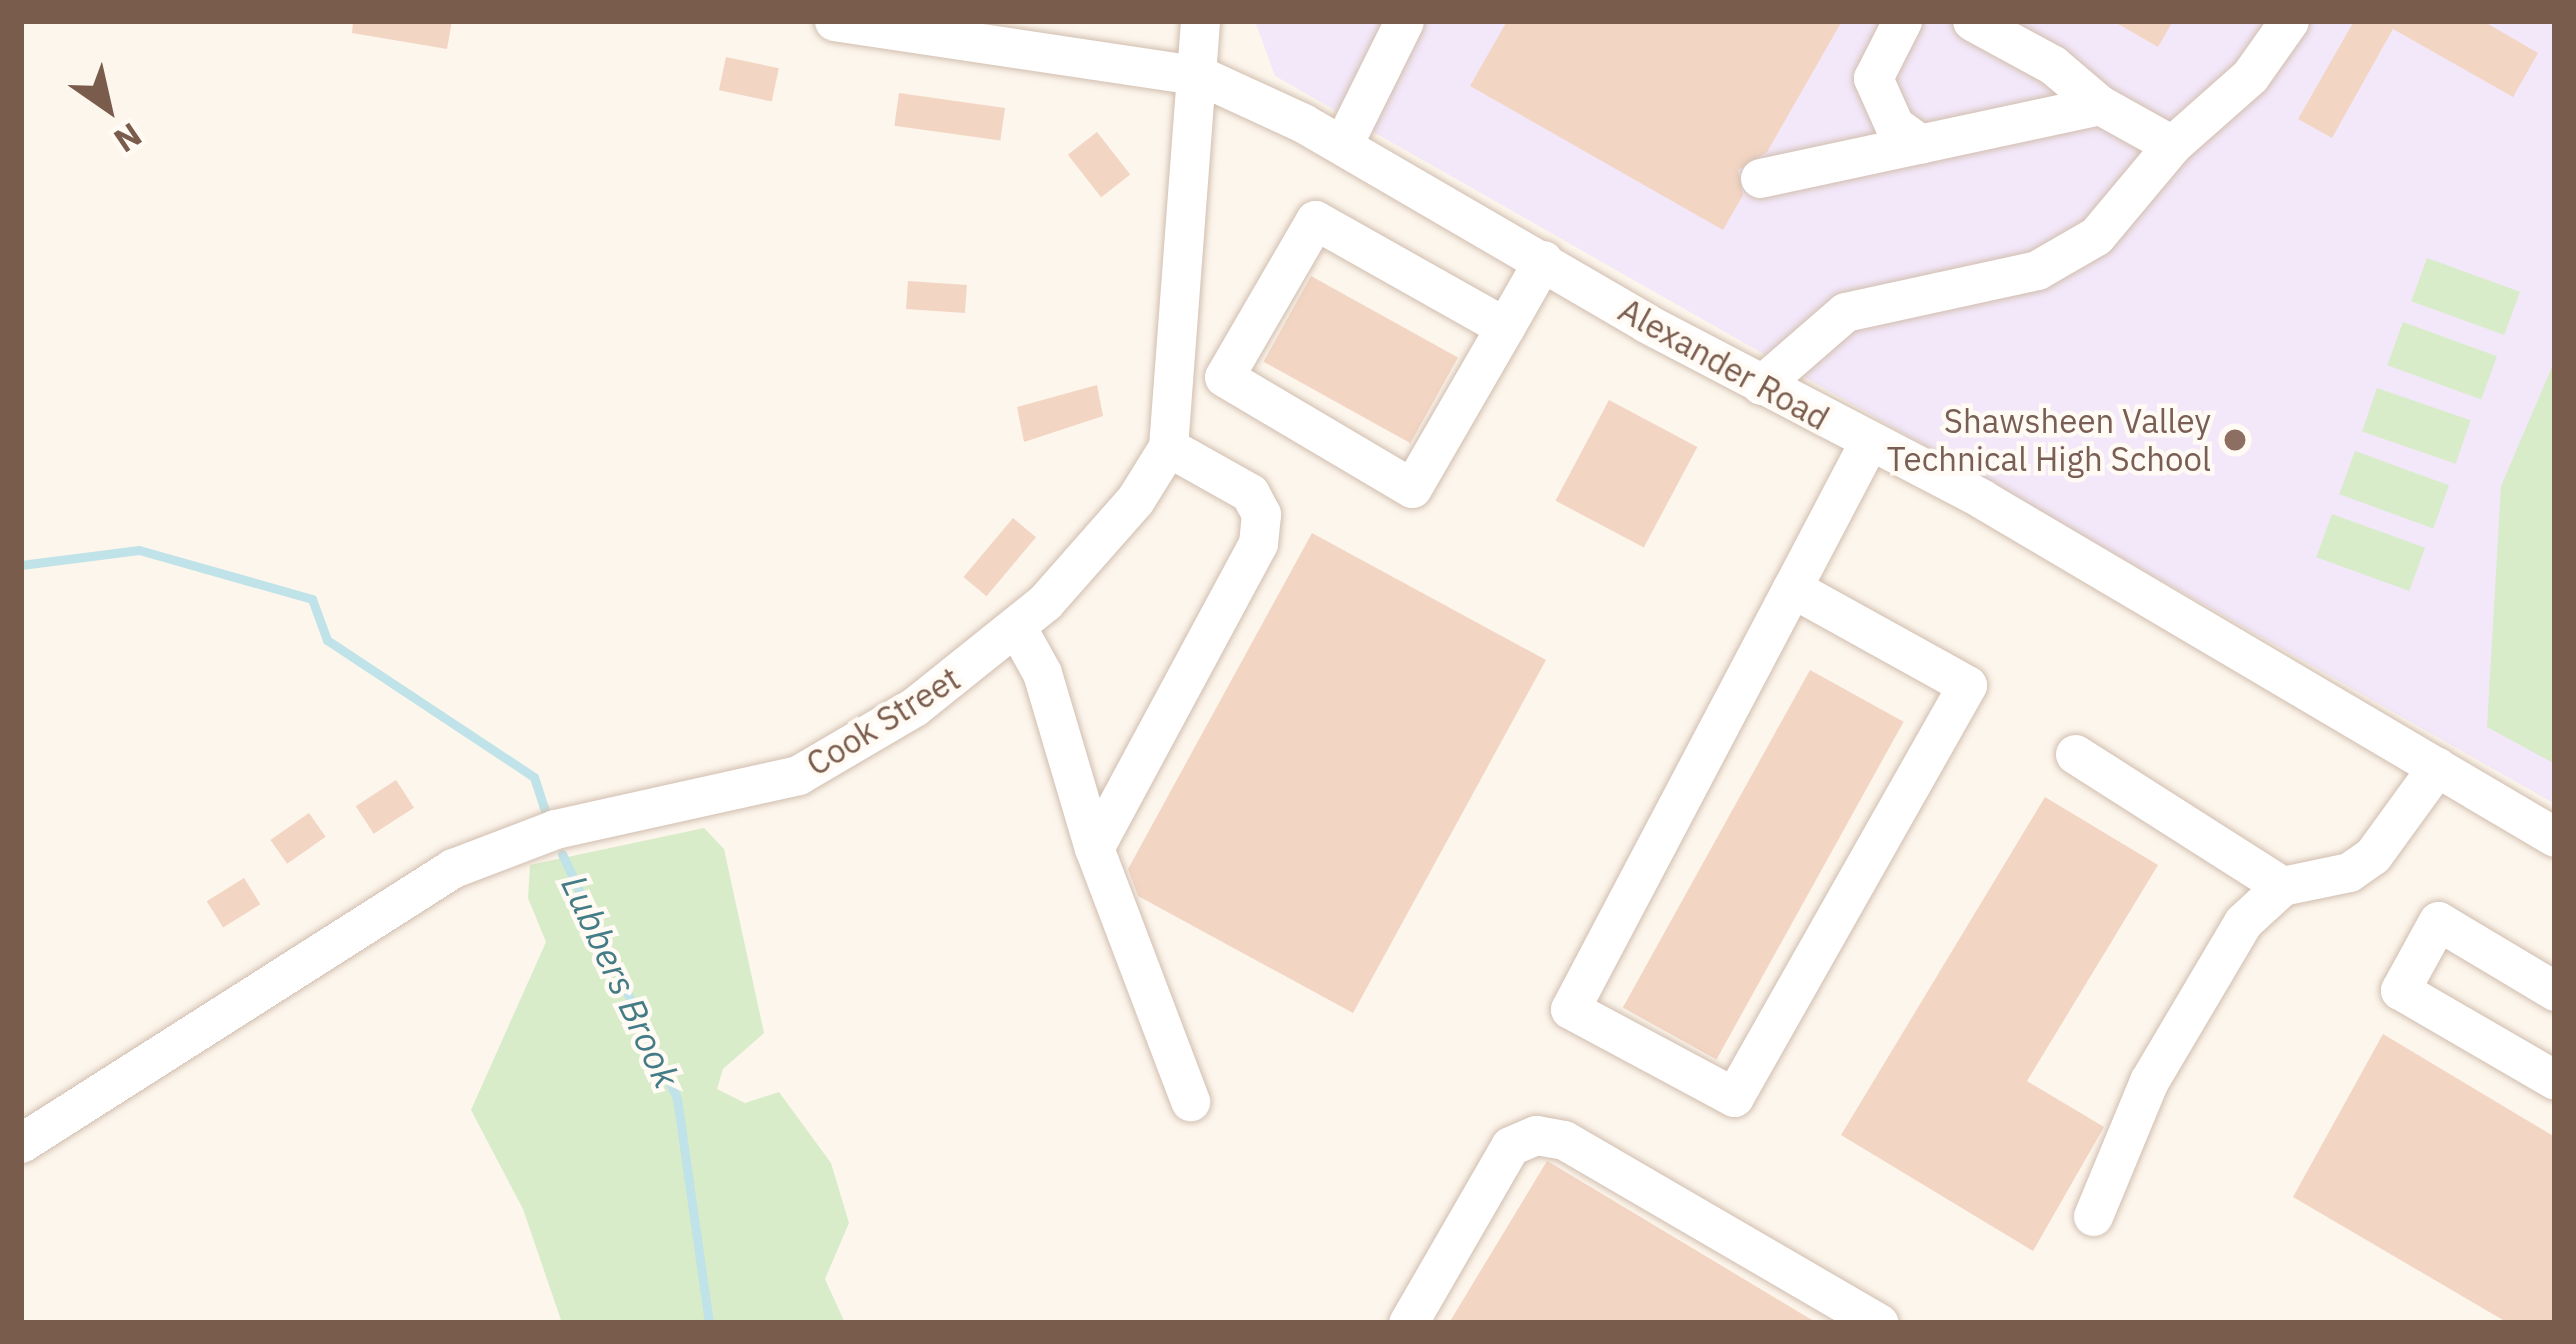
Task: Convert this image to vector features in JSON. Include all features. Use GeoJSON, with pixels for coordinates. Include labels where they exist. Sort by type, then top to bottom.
{"type":"FeatureCollection","features":[{"type":"Feature","properties":{"kind":"street","name":"Alexander Road"},"geometry":{"type":"LineString","coordinates":[[834,21],[1201,76],[1343,144],[1761,385],[1982,500],[2555,837]]}},
{"type":"Feature","properties":{"kind":"street","name":"Cook Street"},"geometry":{"type":"LineString","coordinates":[[21,1143],[453,868],[555,829],[798,775],[914,707],[1016,626],[1121,518],[1168,447],[1201,76],[1201,21]]}},
{"type":"Feature","properties":{"kind":"street"},"geometry":{"type":"LineString","coordinates":[[1343,144],[1404,21]]}},
{"type":"Feature","properties":{"kind":"street"},"geometry":{"type":"LineString","coordinates":[[1902,21],[1873,78],[1894,125],[1920,144]]}},
{"type":"Feature","properties":{"kind":"street"},"geometry":{"type":"LineString","coordinates":[[1972,21],[2053,64],[2100,105],[2172,145]]}},
{"type":"Feature","properties":{"kind":"street"},"geometry":{"type":"LineString","coordinates":[[1761,385],[1845,312],[2038,270],[2096,236],[2172,145],[2250,76],[2290,21]]}},
{"type":"Feature","properties":{"kind":"street"},"geometry":{"type":"LineString","coordinates":[[1760,178],[2100,105]]}},
{"type":"Feature","properties":{"kind":"street"},"geometry":{"type":"LineString","coordinates":[[1505,327],[1315,220],[1224,377],[1412,488],[1505,327],[1543,260]]}},
{"type":"Feature","properties":{"kind":"street"},"geometry":{"type":"LineString","coordinates":[[1792,588],[1966,686],[1734,1097],[1570,1009],[1868,443]]}},
{"type":"Feature","properties":{"kind":"street"},"geometry":{"type":"LineString","coordinates":[[1094,848],[1258,543],[1250,493],[1168,447]]}},
{"type":"Feature","properties":{"kind":"street"},"geometry":{"type":"LineString","coordinates":[[1016,626],[1042,673],[1094,848],[1190,1101]]}},
{"type":"Feature","properties":{"kind":"street"},"geometry":{"type":"LineString","coordinates":[[2075,754],[2282,886]]}},
{"type":"Feature","properties":{"kind":"street"},"geometry":{"type":"LineString","coordinates":[[2093,1216],[2149,1081],[2242,922],[2282,886],[2349,872],[2372,855],[2437,767]]}},
{"type":"Feature","properties":{"kind":"street"},"geometry":{"type":"LineString","coordinates":[[2555,991],[2438,921],[2400,990],[2555,1080]]}},
{"type":"Feature","properties":{"kind":"street"},"geometry":{"type":"LineString","coordinates":[[1408,1323],[1510,1146],[1536,1135],[1564,1140],[1879,1323]]}},
{"type":"Feature","properties":{"kind":"shaded area","name":"Shawsheen Valley Technical High School"},"geometry":{"type":"Polygon","coordinates":[[[1255,21],[2555,21],[2555,804],[1275,76],[1255,21]]]}},
{"type":"Feature","properties":{"kind":"green space"},"geometry":{"type":"Polygon","coordinates":[[[2427,258],[2520,292],[2504,335],[2411,301],[2427,258]]]}},
{"type":"Feature","properties":{"kind":"green space"},"geometry":{"type":"Polygon","coordinates":[[[2403,322],[2497,356],[2481,399],[2387,365],[2403,322]]]}},
{"type":"Feature","properties":{"kind":"green space"},"geometry":{"type":"Polygon","coordinates":[[[2555,360],[2555,764],[2487,727],[2501,486],[2555,360]]]}},
{"type":"Feature","properties":{"kind":"green space"},"geometry":{"type":"Polygon","coordinates":[[[2377,388],[2471,420],[2456,464],[2362,431],[2377,388]]]}},
{"type":"Feature","properties":{"kind":"green space"},"geometry":{"type":"Polygon","coordinates":[[[2355,451],[2449,485],[2433,528],[2339,494],[2355,451]]]}},
{"type":"Feature","properties":{"kind":"green space"},"geometry":{"type":"Polygon","coordinates":[[[2332,514],[2425,548],[2409,591],[2316,557],[2332,514]]]}},
{"type":"Feature","properties":{"kind":"green space"},"geometry":{"type":"Polygon","coordinates":[[[704,828],[724,849],[764,1033],[723,1069],[717,1089],[745,1103],[779,1092],[831,1163],[849,1223],[825,1279],[845,1323],[562,1323],[523,1209],[471,1110],[546,942],[528,898],[530,865],[704,828]]]}},
{"type":"Feature","properties":{"kind":"building"},"geometry":{"type":"Polygon","coordinates":[[[353,21],[452,21],[447,49],[352,33],[353,21]]]}},
{"type":"Feature","properties":{"kind":"building"},"geometry":{"type":"Polygon","coordinates":[[[1507,21],[1842,21],[1767,152],[1738,170],[1743,195],[1723,230],[1470,86],[1507,21]]]}},
{"type":"Feature","properties":{"kind":"building"},"geometry":{"type":"Polygon","coordinates":[[[2113,21],[2173,21],[2158,47],[2113,21]]]}},
{"type":"Feature","properties":{"kind":"building"},"geometry":{"type":"Polygon","coordinates":[[[2354,21],[2483,21],[2538,53],[2513,97],[2393,29],[2332,138],[2298,119],[2354,21]]]}},
{"type":"Feature","properties":{"kind":"building"},"geometry":{"type":"Polygon","coordinates":[[[726,57],[779,68],[772,101],[719,90],[726,57]]]}},
{"type":"Feature","properties":{"kind":"building"},"geometry":{"type":"Polygon","coordinates":[[[899,93],[1005,108],[1000,141],[894,126],[899,93]]]}},
{"type":"Feature","properties":{"kind":"building"},"geometry":{"type":"Polygon","coordinates":[[[1097,132],[1130,175],[1101,197],[1068,155],[1097,132]]]}},
{"type":"Feature","properties":{"kind":"building"},"geometry":{"type":"Polygon","coordinates":[[[1311,276],[1458,357],[1410,443],[1263,362],[1311,276]]]}},
{"type":"Feature","properties":{"kind":"building"},"geometry":{"type":"Polygon","coordinates":[[[908,281],[967,285],[965,313],[906,309],[908,281]]]}},
{"type":"Feature","properties":{"kind":"building"},"geometry":{"type":"Polygon","coordinates":[[[1097,385],[1103,416],[1024,442],[1017,407],[1097,385]]]}},
{"type":"Feature","properties":{"kind":"building"},"geometry":{"type":"Polygon","coordinates":[[[1609,400],[1697,447],[1644,548],[1555,501],[1609,400]]]}},
{"type":"Feature","properties":{"kind":"building"},"geometry":{"type":"Polygon","coordinates":[[[1013,518],[1036,537],[986,596],[964,577],[1013,518]]]}},
{"type":"Feature","properties":{"kind":"building"},"geometry":{"type":"Polygon","coordinates":[[[1312,533],[1546,660],[1353,1013],[1138,896],[1128,869],[1312,533]]]}},
{"type":"Feature","properties":{"kind":"building"},"geometry":{"type":"Polygon","coordinates":[[[1810,670],[1904,722],[1716,1059],[1623,1008],[1810,670]]]}},
{"type":"Feature","properties":{"kind":"building"},"geometry":{"type":"Polygon","coordinates":[[[396,780],[414,808],[374,834],[356,806],[396,780]]]}},
{"type":"Feature","properties":{"kind":"building"},"geometry":{"type":"Polygon","coordinates":[[[2045,797],[2158,865],[2027,1081],[2104,1127],[2033,1251],[1841,1135],[2045,797]]]}},
{"type":"Feature","properties":{"kind":"building"},"geometry":{"type":"Polygon","coordinates":[[[309,813],[326,837],[287,864],[270,840],[309,813]]]}},
{"type":"Feature","properties":{"kind":"building"},"geometry":{"type":"Polygon","coordinates":[[[244,878],[260,904],[223,928],[207,901],[244,878]]]}},
{"type":"Feature","properties":{"kind":"building"},"geometry":{"type":"Polygon","coordinates":[[[2383,1034],[2555,1137],[2555,1323],[2508,1323],[2293,1197],[2383,1034]]]}},
{"type":"Feature","properties":{"kind":"building"},"geometry":{"type":"Polygon","coordinates":[[[1549,1162],[1817,1323],[1449,1323],[1549,1162]]]}},
{"type":"Feature","properties":{"kind":"waterway","name":"Lubbers Brook"},"geometry":{"type":"LineString","coordinates":[[21,565],[139,550],[312,599],[327,640],[534,777],[545,811]]}},
{"type":"Feature","properties":{"kind":"waterway","name":"Lubbers Brook"},"geometry":{"type":"LineString","coordinates":[[562,854],[677,1098],[709,1323]]}},
{"type":"Feature","properties":{"kind":"place","name":"Shawsheen Valley Technical High School"},"geometry":{"type":"Point","coordinates":[2235,440]}}]}
